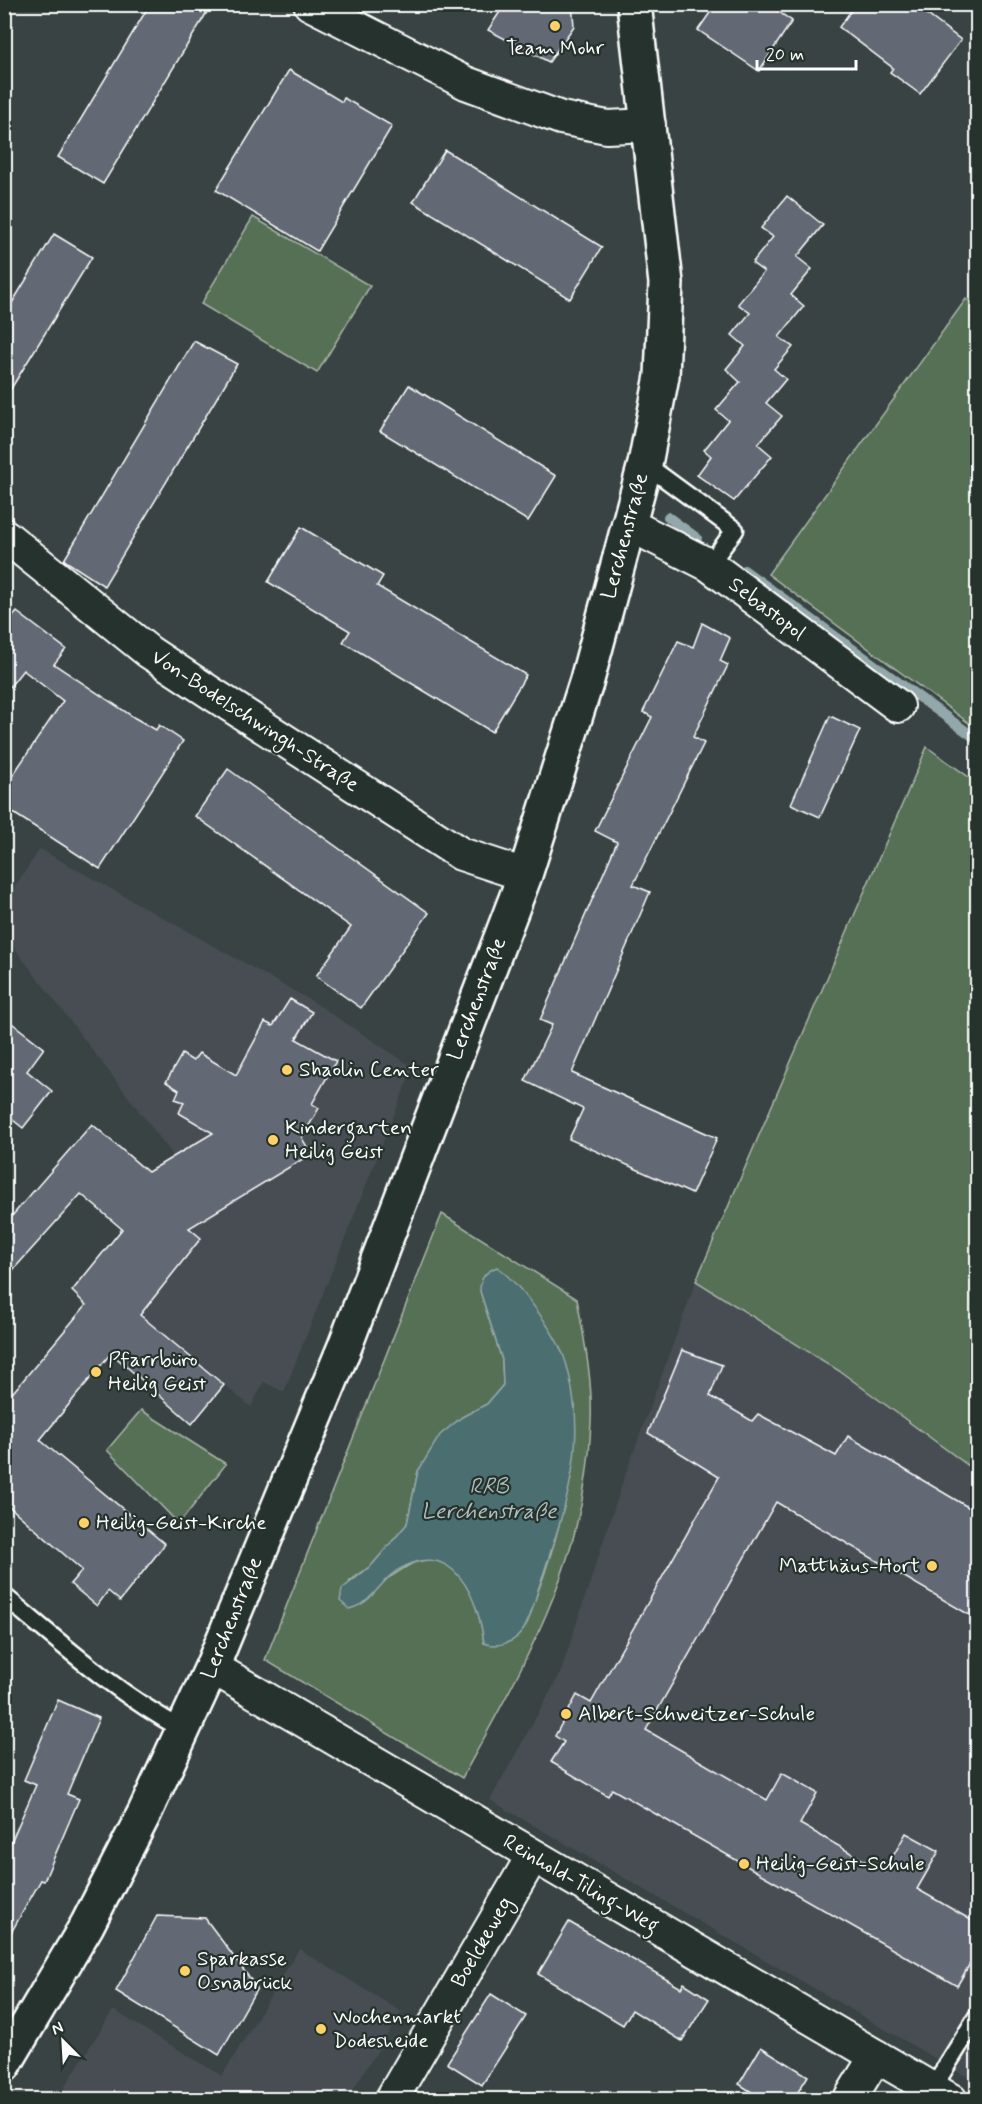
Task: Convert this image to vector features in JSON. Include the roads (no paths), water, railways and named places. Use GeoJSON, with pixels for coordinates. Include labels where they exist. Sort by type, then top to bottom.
{"type":"FeatureCollection","features":[{"type":"Feature","properties":{"kind":"street"},"geometry":{"type":"LineString","coordinates":[[310,4],[466,83],[561,118],[607,127],[650,126]]}},
{"type":"Feature","properties":{"kind":"street","name":"Lerchenstraße"},"geometry":{"type":"LineString","coordinates":[[4,2065],[87,1925],[184,1730],[212,1667],[345,1346],[525,874],[586,680],[645,464],[662,376],[666,283],[650,126],[634,4]]}},
{"type":"Feature","properties":{"kind":"street","name":"Sebastopol"},"geometry":{"type":"LineString","coordinates":[[628,524],[709,566],[898,706]]}},
{"type":"Feature","properties":{"kind":"street","name":"Von-Bodelschwingh-Straße"},"geometry":{"type":"LineString","coordinates":[[4,536],[149,652],[202,687],[461,854],[525,874]]}},
{"type":"Feature","properties":{"kind":"street","name":"Reinhold-Tiling-Weg"},"geometry":{"type":"LineString","coordinates":[[212,1667],[532,1857],[942,2094]]}},
{"type":"Feature","properties":{"kind":"street","name":"Boelckeweg"},"geometry":{"type":"LineString","coordinates":[[400,2096],[532,1857]]}},
{"type":"Feature","properties":{"kind":"street"},"geometry":{"type":"LineString","coordinates":[[849,2100],[876,2056]]}},
{"type":"Feature","properties":{"kind":"lane"},"geometry":{"type":"LineString","coordinates":[[645,464],[735,530],[709,566]]}},
{"type":"Feature","properties":{"kind":"lane"},"geometry":{"type":"LineString","coordinates":[[4,1596],[105,1680],[147,1710],[184,1730]]}},
{"type":"Feature","properties":{"kind":"lane"},"geometry":{"type":"LineString","coordinates":[[942,2094],[978,2015]]}},
{"type":"Feature","properties":{"kind":"water","name":"RRB Lerchenstraße"},"geometry":{"type":"Polygon","coordinates":[[[497,1267],[525,1295],[558,1343],[570,1378],[576,1427],[572,1475],[553,1545],[529,1618],[518,1637],[504,1644],[494,1645],[484,1643],[476,1609],[460,1578],[449,1567],[434,1561],[418,1562],[398,1570],[385,1580],[370,1597],[357,1606],[349,1609],[340,1601],[342,1589],[372,1565],[407,1524],[418,1471],[440,1435],[462,1417],[487,1404],[503,1385],[502,1360],[480,1291],[484,1276],[497,1267]]]}},
{"type":"Feature","properties":{"kind":"waterway"},"geometry":{"type":"LineString","coordinates":[[668,517],[697,538]]}},
{"type":"Feature","properties":{"kind":"waterway"},"geometry":{"type":"LineString","coordinates":[[744,570],[978,740]]}},
{"type":"Feature","properties":{"kind":"place","name":"Team Mohr"},"geometry":{"type":"Point","coordinates":[555,26]}},
{"type":"Feature","properties":{"kind":"place","name":"Shaolin Center"},"geometry":{"type":"Point","coordinates":[287,1070]}},
{"type":"Feature","properties":{"kind":"place","name":"Kindergarten Heilig Geist"},"geometry":{"type":"Point","coordinates":[273,1140]}},
{"type":"Feature","properties":{"kind":"place","name":"Pfarrbüro Heilig Geist"},"geometry":{"type":"Point","coordinates":[96,1372]}},
{"type":"Feature","properties":{"kind":"place","name":"Heilig-Geist-Kirche"},"geometry":{"type":"Point","coordinates":[84,1523]}},
{"type":"Feature","properties":{"kind":"place","name":"Matthäus-Hort"},"geometry":{"type":"Point","coordinates":[932,1566]}},
{"type":"Feature","properties":{"kind":"place","name":"Albert-Schweitzer-Schule"},"geometry":{"type":"Point","coordinates":[566,1714]}},
{"type":"Feature","properties":{"kind":"place","name":"Heilig-Geist-Schule"},"geometry":{"type":"Point","coordinates":[744,1864]}},
{"type":"Feature","properties":{"kind":"place","name":"Sparkasse Osnabrück"},"geometry":{"type":"Point","coordinates":[185,1971]}},
{"type":"Feature","properties":{"kind":"place","name":"Wochenmarkt Dodesheide"},"geometry":{"type":"Point","coordinates":[321,2029]}}]}
